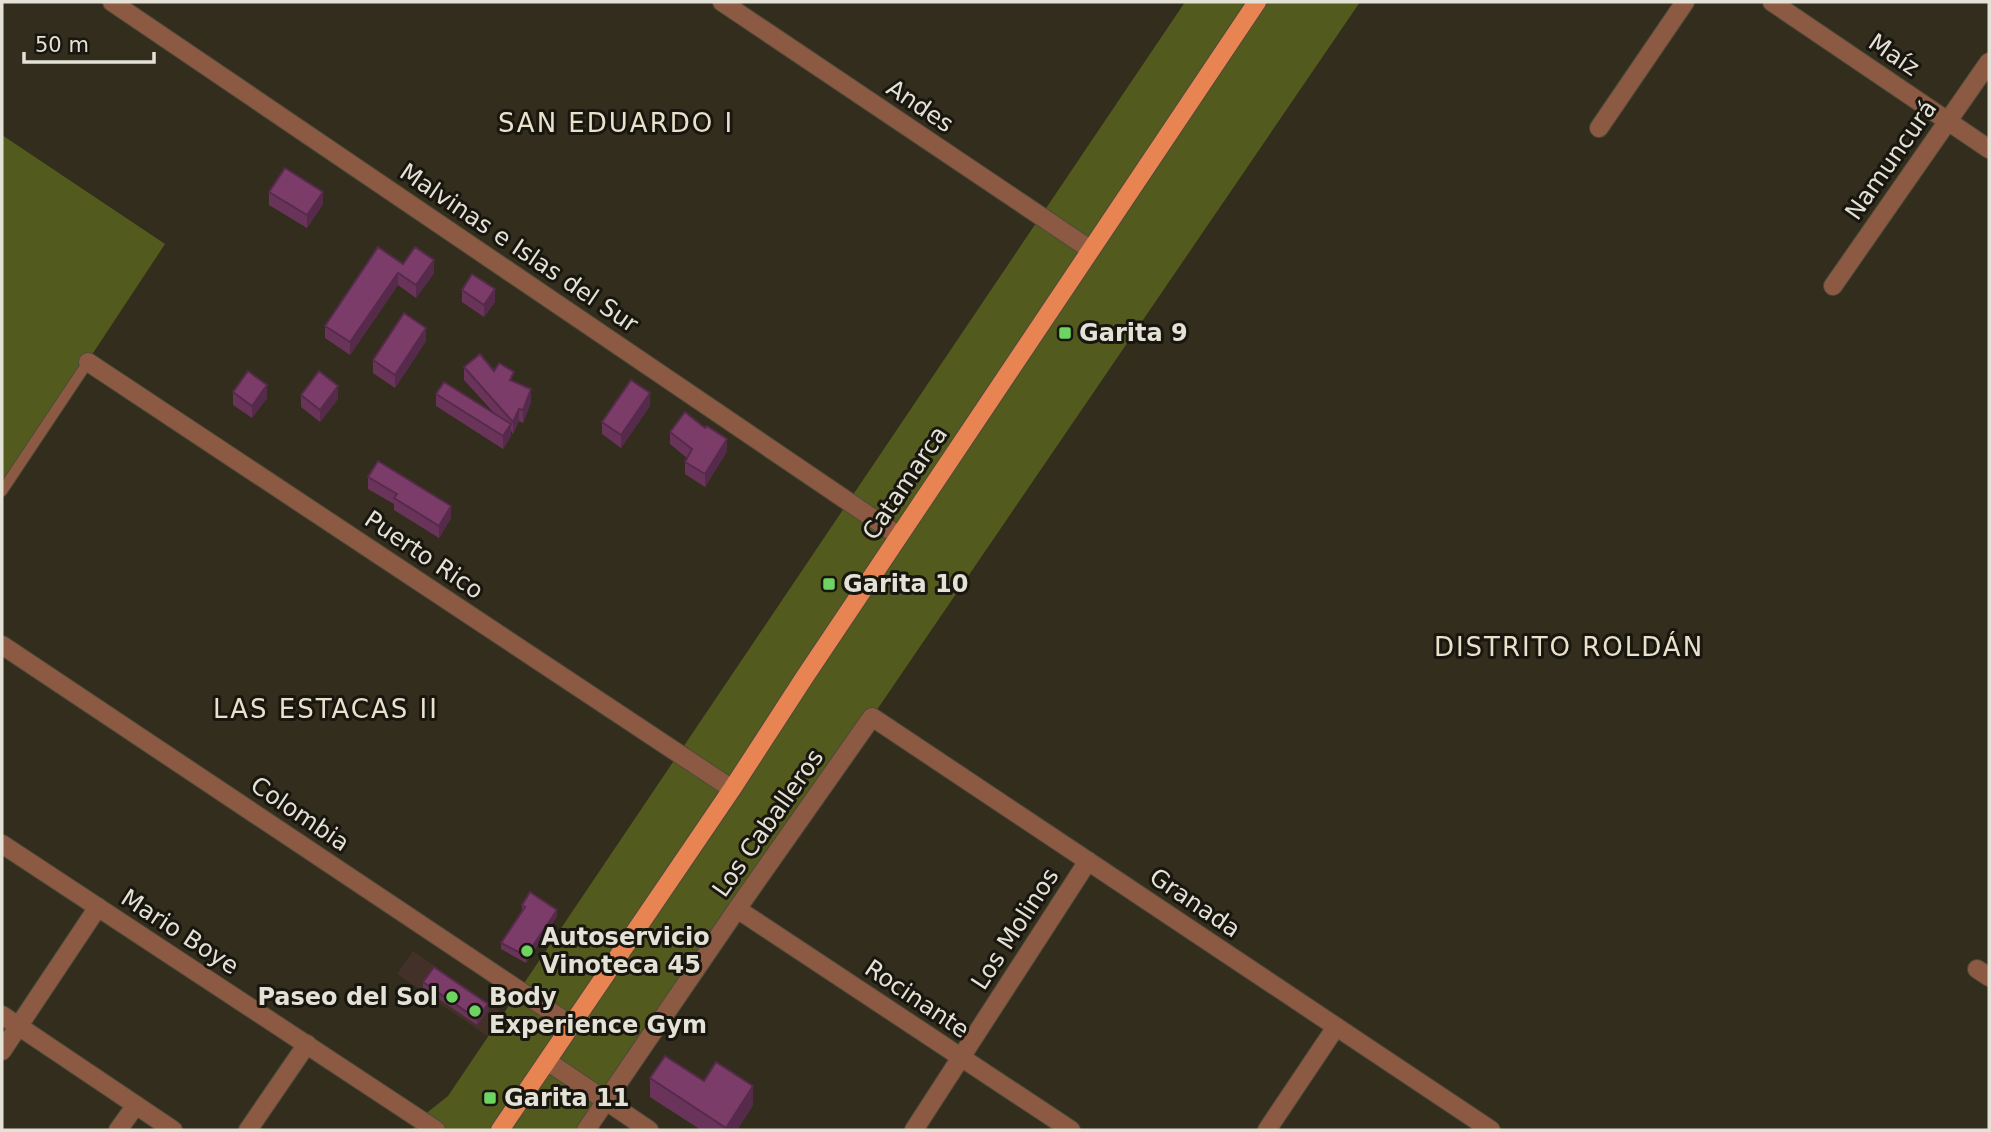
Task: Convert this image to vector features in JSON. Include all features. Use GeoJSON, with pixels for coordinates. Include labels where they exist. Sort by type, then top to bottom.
{"type":"FeatureCollection","features":[{"type":"Feature","properties":{"kind":"main road","name":"Catamarca"},"geometry":{"type":"LineString","coordinates":[[500,1130],[732,789],[1257,2]]}},
{"type":"Feature","properties":{"kind":"street","name":"Malvinas e Islas del Sur"},"geometry":{"type":"LineString","coordinates":[[112,2],[900,536]]}},
{"type":"Feature","properties":{"kind":"street","name":"Andes"},"geometry":{"type":"LineString","coordinates":[[722,2],[1091,250]]}},
{"type":"Feature","properties":{"kind":"street"},"geometry":{"type":"LineString","coordinates":[[1599,128],[1685,2]]}},
{"type":"Feature","properties":{"kind":"street","name":"Maíz"},"geometry":{"type":"LineString","coordinates":[[1772,2],[1989,149]]}},
{"type":"Feature","properties":{"kind":"street","name":"Namuncurá"},"geometry":{"type":"LineString","coordinates":[[1833,286],[1989,61]]}},
{"type":"Feature","properties":{"kind":"street","name":"Puerto Rico"},"geometry":{"type":"LineString","coordinates":[[88,362],[732,789]]}},
{"type":"Feature","properties":{"kind":"street","name":"Colombia"},"geometry":{"type":"LineString","coordinates":[[2,645],[571,1025]]}},
{"type":"Feature","properties":{"kind":"street","name":"Granada"},"geometry":{"type":"LineString","coordinates":[[872,717],[1491,1130]]}},
{"type":"Feature","properties":{"kind":"street","name":"Los Caballeros"},"geometry":{"type":"LineString","coordinates":[[586,1130],[872,717]]}},
{"type":"Feature","properties":{"kind":"street","name":"Mario Boye"},"geometry":{"type":"LineString","coordinates":[[2,844],[307,1044],[416,1125],[436,1130]]}},
{"type":"Feature","properties":{"kind":"street","name":"Los Molinos"},"geometry":{"type":"LineString","coordinates":[[914,1130],[1088,861]]}},
{"type":"Feature","properties":{"kind":"street"},"geometry":{"type":"LineString","coordinates":[[2,1051],[98,907]]}},
{"type":"Feature","properties":{"kind":"street","name":"Rocinante"},"geometry":{"type":"LineString","coordinates":[[737,909],[1070,1130]]}},
{"type":"Feature","properties":{"kind":"street"},"geometry":{"type":"LineString","coordinates":[[2,1015],[173,1130]]}},
{"type":"Feature","properties":{"kind":"street"},"geometry":{"type":"LineString","coordinates":[[1267,1130],[1336,1027]]}},
{"type":"Feature","properties":{"kind":"street"},"geometry":{"type":"LineString","coordinates":[[248,1130],[307,1044]]}},
{"type":"Feature","properties":{"kind":"street"},"geometry":{"type":"LineString","coordinates":[[547,1061],[649,1130]]}},
{"type":"Feature","properties":{"kind":"street"},"geometry":{"type":"LineString","coordinates":[[118,1130],[135,1105]]}},
{"type":"Feature","properties":{"kind":"lane"},"geometry":{"type":"LineString","coordinates":[[2,491],[88,362]]}},
{"type":"Feature","properties":{"kind":"shaded area"},"geometry":{"type":"Polygon","coordinates":[[[413,951],[503,1013],[487,1036],[397,974],[413,951]]]}},
{"type":"Feature","properties":{"kind":"green space"},"geometry":{"type":"Polygon","coordinates":[[[1185,2],[1360,2],[872,717],[586,1130],[412,1130],[419,1119],[448,1096],[1185,2]]]}},
{"type":"Feature","properties":{"kind":"green space"},"geometry":{"type":"Polygon","coordinates":[[[2,135],[165,244],[2,491],[2,135]]]}},
{"type":"Feature","properties":{"kind":"building"},"geometry":{"type":"Polygon","coordinates":[[[285,168],[323,192],[307,215],[269,192],[285,168]]]}},
{"type":"Feature","properties":{"kind":"building"},"geometry":{"type":"Polygon","coordinates":[[[378,247],[403,264],[415,247],[434,260],[416,285],[398,273],[350,342],[325,326],[378,247]]]}},
{"type":"Feature","properties":{"kind":"building"},"geometry":{"type":"Polygon","coordinates":[[[472,274],[495,289],[484,305],[462,290],[472,274]]]}},
{"type":"Feature","properties":{"kind":"building"},"geometry":{"type":"Polygon","coordinates":[[[404,313],[426,328],[395,375],[373,360],[404,313]]]}},
{"type":"Feature","properties":{"kind":"building"},"geometry":{"type":"Polygon","coordinates":[[[480,354],[494,371],[499,363],[514,372],[510,380],[531,389],[523,410],[519,409],[513,422],[464,367],[480,354]]]}},
{"type":"Feature","properties":{"kind":"building"},"geometry":{"type":"Polygon","coordinates":[[[248,371],[267,385],[252,406],[233,392],[248,371]]]}},
{"type":"Feature","properties":{"kind":"building"},"geometry":{"type":"Polygon","coordinates":[[[319,371],[338,386],[320,410],[301,395],[319,371]]]}},
{"type":"Feature","properties":{"kind":"building"},"geometry":{"type":"Polygon","coordinates":[[[631,380],[650,393],[621,435],[602,422],[631,380]]]}},
{"type":"Feature","properties":{"kind":"building"},"geometry":{"type":"Polygon","coordinates":[[[444,382],[511,424],[503,436],[436,394],[444,382]]]}},
{"type":"Feature","properties":{"kind":"building"},"geometry":{"type":"Polygon","coordinates":[[[685,412],[705,428],[707,426],[727,439],[705,474],[685,462],[692,449],[670,432],[685,412]]]}},
{"type":"Feature","properties":{"kind":"building"},"geometry":{"type":"Polygon","coordinates":[[[378,461],[451,506],[439,526],[394,498],[397,494],[368,477],[378,461]]]}},
{"type":"Feature","properties":{"kind":"building"},"geometry":{"type":"Polygon","coordinates":[[[530,892],[557,910],[526,956],[501,943],[525,907],[522,905],[530,892]]]}},
{"type":"Feature","properties":{"kind":"building","name":"Paseo del Sol"},"geometry":{"type":"Polygon","coordinates":[[[434,967],[488,1004],[477,1019],[423,982],[434,967]]]}},
{"type":"Feature","properties":{"kind":"building"},"geometry":{"type":"Polygon","coordinates":[[[665,1056],[704,1081],[716,1062],[753,1086],[726,1128],[650,1078],[665,1056]]]}},
{"type":"Feature","properties":{"kind":"place","name":"Garita 9"},"geometry":{"type":"Point","coordinates":[1065,333]}},
{"type":"Feature","properties":{"kind":"place","name":"Garita 10"},"geometry":{"type":"Point","coordinates":[829,584]}},
{"type":"Feature","properties":{"kind":"place","name":"Autoservicio Vinoteca 45"},"geometry":{"type":"Point","coordinates":[527,951]}},
{"type":"Feature","properties":{"kind":"place","name":"Paseo del Sol"},"geometry":{"type":"Point","coordinates":[452,997]}},
{"type":"Feature","properties":{"kind":"place","name":"Body Experience Gym"},"geometry":{"type":"Point","coordinates":[475,1011]}},
{"type":"Feature","properties":{"kind":"place","name":"Garita 11"},"geometry":{"type":"Point","coordinates":[490,1098]}},
{"type":"Feature","properties":{"kind":"district","name":"SAN EDUARDO I"},"geometry":{"type":"Point","coordinates":[616,123]}},
{"type":"Feature","properties":{"kind":"district","name":"DISTRITO ROLDÁN"},"geometry":{"type":"Point","coordinates":[1569,647]}},
{"type":"Feature","properties":{"kind":"district","name":"LAS ESTACAS II"},"geometry":{"type":"Point","coordinates":[326,709]}}]}
